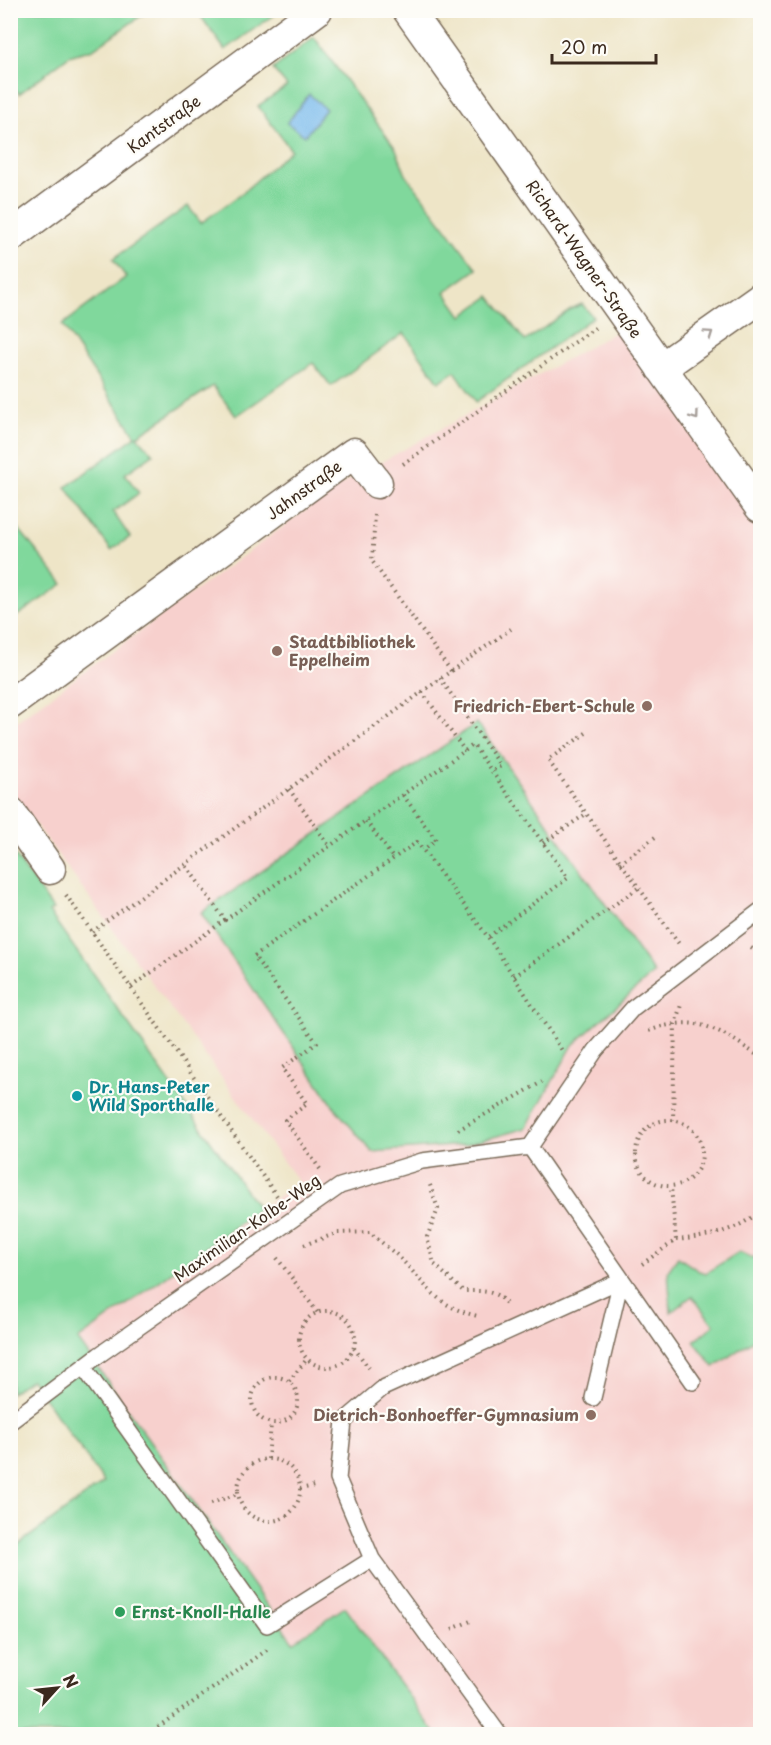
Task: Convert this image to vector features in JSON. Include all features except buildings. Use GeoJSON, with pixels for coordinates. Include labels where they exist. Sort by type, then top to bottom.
{"type":"FeatureCollection","features":[{"type":"Feature","properties":{"kind":"street","name":"Kantstraße"},"geometry":{"type":"LineString","coordinates":[[10,237],[317,10]]}},
{"type":"Feature","properties":{"kind":"street","name":"Richard-Wagner-Straße"},"geometry":{"type":"LineString","coordinates":[[408,10],[760,507]]}},
{"type":"Feature","properties":{"kind":"street"},"geometry":{"type":"LineString","coordinates":[[661,368],[760,298]]}},
{"type":"Feature","properties":{"kind":"street","name":"Jahnstraße"},"geometry":{"type":"LineString","coordinates":[[10,704],[354,453],[376,483]]}},
{"type":"Feature","properties":{"kind":"street"},"geometry":{"type":"LineString","coordinates":[[10,812],[50,869]]}},
{"type":"Feature","properties":{"kind":"lane"},"geometry":{"type":"LineString","coordinates":[[693,1382],[530,1147],[575,1070],[633,1008],[760,911]]}},
{"type":"Feature","properties":{"kind":"lane","name":"Maximilian-Kolbe-Weg"},"geometry":{"type":"LineString","coordinates":[[10,1422],[262,1239],[340,1186],[422,1161],[530,1147]]}},
{"type":"Feature","properties":{"kind":"lane"},"geometry":{"type":"LineString","coordinates":[[499,1734],[372,1559],[338,1479],[344,1421],[383,1388],[621,1280]]}},
{"type":"Feature","properties":{"kind":"lane"},"geometry":{"type":"LineString","coordinates":[[592,1398],[621,1280]]}},
{"type":"Feature","properties":{"kind":"lane"},"geometry":{"type":"LineString","coordinates":[[84,1368],[267,1625],[372,1559]]}},
{"type":"Feature","properties":{"kind":"path"},"geometry":{"type":"LineString","coordinates":[[451,671],[372,561],[376,483],[620,310]]}},
{"type":"Feature","properties":{"kind":"path"},"geometry":{"type":"LineString","coordinates":[[92,932],[511,629]]}},
{"type":"Feature","properties":{"kind":"path"},"geometry":{"type":"LineString","coordinates":[[441,678],[501,766],[492,771]]}},
{"type":"Feature","properties":{"kind":"path"},"geometry":{"type":"LineString","coordinates":[[422,692],[465,751]]}},
{"type":"Feature","properties":{"kind":"path"},"geometry":{"type":"LineString","coordinates":[[586,733],[548,760],[692,962]]}},
{"type":"Feature","properties":{"kind":"path"},"geometry":{"type":"LineString","coordinates":[[131,987],[473,745],[568,878],[488,937]]}},
{"type":"Feature","properties":{"kind":"path"},"geometry":{"type":"LineString","coordinates":[[289,789],[330,847]]}},
{"type":"Feature","properties":{"kind":"path"},"geometry":{"type":"LineString","coordinates":[[403,795],[436,840],[423,850]]}},
{"type":"Feature","properties":{"kind":"path"},"geometry":{"type":"LineString","coordinates":[[543,843],[586,814]]}},
{"type":"Feature","properties":{"kind":"path"},"geometry":{"type":"LineString","coordinates":[[366,821],[393,858]]}},
{"type":"Feature","properties":{"kind":"path"},"geometry":{"type":"LineString","coordinates":[[620,863],[658,835]]}},
{"type":"Feature","properties":{"kind":"path"},"geometry":{"type":"LineString","coordinates":[[317,1165],[285,1120],[307,1104],[282,1068],[317,1043],[254,956],[417,842],[488,937],[575,1070],[452,1133]]}},
{"type":"Feature","properties":{"kind":"path"},"geometry":{"type":"LineString","coordinates":[[185,864],[225,920]]}},
{"type":"Feature","properties":{"kind":"path"},"geometry":{"type":"LineString","coordinates":[[514,976],[638,888]]}},
{"type":"Feature","properties":{"kind":"path"},"geometry":{"type":"LineString","coordinates":[[68,897],[292,1218]]}},
{"type":"Feature","properties":{"kind":"path"},"geometry":{"type":"LineString","coordinates":[[596,1050],[661,1026],[690,1022],[716,1028],[760,1057]]}},
{"type":"Feature","properties":{"kind":"path"},"geometry":{"type":"LineString","coordinates":[[673,1120],[675,1024]]}},
{"type":"Feature","properties":{"kind":"path"},"geometry":{"type":"LineString","coordinates":[[673,1120],[692,1130],[702,1149],[702,1160],[691,1178],[671,1187],[660,1186],[642,1173],[636,1152],[644,1132],[652,1125],[673,1120]]}},
{"type":"Feature","properties":{"kind":"path"},"geometry":{"type":"LineString","coordinates":[[422,1161],[438,1209],[427,1237],[434,1264],[463,1291],[485,1291],[501,1296],[520,1327]]}},
{"type":"Feature","properties":{"kind":"path"},"geometry":{"type":"LineString","coordinates":[[671,1187],[676,1240]]}},
{"type":"Feature","properties":{"kind":"path"},"geometry":{"type":"LineString","coordinates":[[621,1280],[676,1240],[708,1236],[746,1223],[760,1211]]}},
{"type":"Feature","properties":{"kind":"path"},"geometry":{"type":"LineString","coordinates":[[262,1239],[300,1247],[337,1233],[370,1232],[402,1260],[427,1290],[458,1311],[520,1327]]}},
{"type":"Feature","properties":{"kind":"path"},"geometry":{"type":"LineString","coordinates":[[262,1239],[318,1313]]}},
{"type":"Feature","properties":{"kind":"path"},"geometry":{"type":"LineString","coordinates":[[335,1312],[349,1322],[355,1338],[350,1356],[334,1366],[324,1367],[308,1359],[300,1342],[300,1333],[304,1324],[318,1313],[335,1312]]}},
{"type":"Feature","properties":{"kind":"path"},"geometry":{"type":"LineString","coordinates":[[289,1381],[308,1359]]}},
{"type":"Feature","properties":{"kind":"path"},"geometry":{"type":"LineString","coordinates":[[274,1377],[289,1381],[298,1395],[297,1410],[287,1421],[272,1424],[258,1417],[254,1410],[252,1395],[260,1382],[274,1377]]}},
{"type":"Feature","properties":{"kind":"path"},"geometry":{"type":"LineString","coordinates":[[268,1459],[272,1424]]}},
{"type":"Feature","properties":{"kind":"path"},"geometry":{"type":"LineString","coordinates":[[268,1459],[278,1460],[293,1471],[300,1489],[294,1509],[277,1521],[257,1519],[248,1513],[238,1494],[243,1474],[258,1461],[268,1459]]}},
{"type":"Feature","properties":{"kind":"path"},"geometry":{"type":"LineString","coordinates":[[148,1734],[278,1642],[267,1625]]}},
{"type":"Feature","properties":{"kind":"shaded area"},"geometry":{"type":"Polygon","coordinates":[[[621,329],[760,522],[760,1734],[436,1734],[346,1607],[293,1643],[78,1340],[259,1209],[299,1183],[11,791],[10,726],[340,485],[621,329]]]}},
{"type":"Feature","properties":{"kind":"green space"},"geometry":{"type":"Polygon","coordinates":[[[11,10],[148,11],[93,49],[69,56],[19,94],[11,83],[11,10]]]}},
{"type":"Feature","properties":{"kind":"green space"},"geometry":{"type":"Polygon","coordinates":[[[197,11],[279,11],[225,50],[197,11]]]}},
{"type":"Feature","properties":{"kind":"green space"},"geometry":{"type":"Polygon","coordinates":[[[314,37],[396,149],[406,175],[477,269],[445,292],[462,316],[490,296],[525,341],[582,304],[593,317],[476,402],[455,371],[439,382],[404,333],[331,386],[313,363],[236,416],[213,386],[137,436],[153,454],[125,474],[139,493],[113,512],[130,537],[111,550],[66,487],[136,436],[62,325],[126,277],[113,259],[188,206],[201,223],[241,194],[291,150],[258,106],[287,86],[273,69],[314,37]]]}},
{"type":"Feature","properties":{"kind":"green space"},"geometry":{"type":"Polygon","coordinates":[[[10,518],[63,584],[11,620],[10,620],[10,518]]]}},
{"type":"Feature","properties":{"kind":"green space"},"geometry":{"type":"Polygon","coordinates":[[[477,723],[654,973],[573,1045],[526,1128],[465,1145],[372,1152],[335,1108],[201,913],[477,723]]]}},
{"type":"Feature","properties":{"kind":"green space"},"geometry":{"type":"Polygon","coordinates":[[[10,848],[53,909],[49,912],[259,1209],[78,1340],[293,1642],[345,1607],[436,1734],[11,1734],[11,1550],[104,1482],[31,1379],[11,1393],[10,848]]]}},
{"type":"Feature","properties":{"kind":"green space"},"geometry":{"type":"Polygon","coordinates":[[[739,1252],[752,1258],[760,1254],[760,1335],[714,1367],[694,1341],[714,1325],[692,1296],[671,1312],[668,1271],[678,1257],[706,1273],[739,1252]]]}},
{"type":"Feature","properties":{"kind":"water"},"geometry":{"type":"Polygon","coordinates":[[[309,94],[326,109],[305,136],[287,123],[309,94]]]}},
{"type":"Feature","properties":{"kind":"place","name":"Stadtbibliothek Eppelheim"},"geometry":{"type":"Point","coordinates":[277,651]}},
{"type":"Feature","properties":{"kind":"place","name":"Friedrich-Ebert-Schule"},"geometry":{"type":"Point","coordinates":[647,706]}},
{"type":"Feature","properties":{"kind":"place","name":"Dr. Hans-Peter Wild Sporthalle"},"geometry":{"type":"Point","coordinates":[77,1096]}},
{"type":"Feature","properties":{"kind":"place","name":"Dietrich-Bonhoeffer-Gymnasium"},"geometry":{"type":"Point","coordinates":[591,1415]}},
{"type":"Feature","properties":{"kind":"place","name":"Ernst-Knoll-Halle"},"geometry":{"type":"Point","coordinates":[120,1612]}}]}
